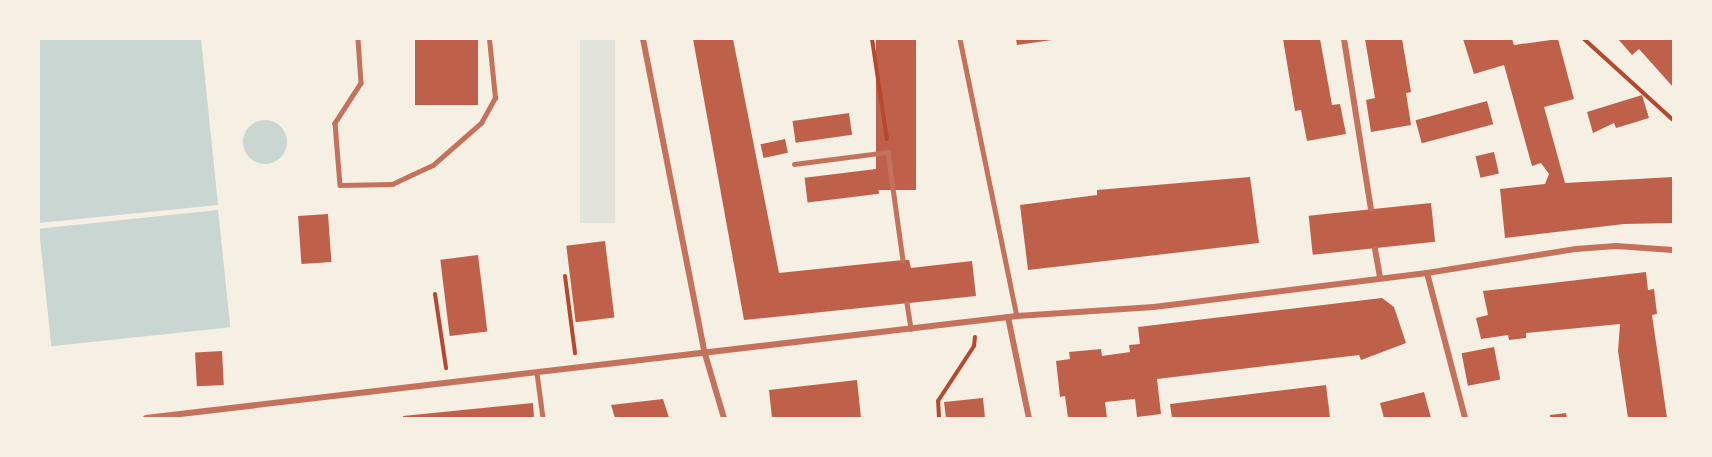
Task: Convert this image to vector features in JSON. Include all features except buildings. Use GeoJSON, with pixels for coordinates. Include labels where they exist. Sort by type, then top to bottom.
{"type":"FeatureCollection","features":[{"type":"Feature","properties":{"kind":"street"},"geometry":{"type":"LineString","coordinates":[[643,39],[705,354],[724,418]]}},
{"type":"Feature","properties":{"kind":"street"},"geometry":{"type":"LineString","coordinates":[[1344,39],[1371,209]]}},
{"type":"Feature","properties":{"kind":"street"},"geometry":{"type":"LineString","coordinates":[[146,418],[216,414],[1017,316],[1154,307],[1380,277],[1427,273],[1616,246],[1673,250]]}},
{"type":"Feature","properties":{"kind":"street"},"geometry":{"type":"LineString","coordinates":[[1375,249],[1380,277]]}},
{"type":"Feature","properties":{"kind":"street"},"geometry":{"type":"LineString","coordinates":[[1427,273],[1465,418]]}},
{"type":"Feature","properties":{"kind":"street"},"geometry":{"type":"LineString","coordinates":[[1008,317],[1029,418]]}},
{"type":"Feature","properties":{"kind":"lane"},"geometry":{"type":"LineString","coordinates":[[358,39],[361,83],[335,123],[340,185],[392,184],[433,165],[482,123],[495,98],[489,39]]}},
{"type":"Feature","properties":{"kind":"lane"},"geometry":{"type":"LineString","coordinates":[[960,39],[1017,316]]}},
{"type":"Feature","properties":{"kind":"lane"},"geometry":{"type":"LineString","coordinates":[[794,164],[888,152],[903,260]]}},
{"type":"Feature","properties":{"kind":"lane"},"geometry":{"type":"LineString","coordinates":[[908,303],[911,329]]}},
{"type":"Feature","properties":{"kind":"lane"},"geometry":{"type":"LineString","coordinates":[[537,374],[543,418]]}},
{"type":"Feature","properties":{"kind":"path"},"geometry":{"type":"LineString","coordinates":[[872,39],[888,152]]}},
{"type":"Feature","properties":{"kind":"path"},"geometry":{"type":"LineString","coordinates":[[1584,39],[1673,120]]}},
{"type":"Feature","properties":{"kind":"path"},"geometry":{"type":"LineString","coordinates":[[565,276],[577,369]]}},
{"type":"Feature","properties":{"kind":"path"},"geometry":{"type":"LineString","coordinates":[[435,294],[448,384]]}},
{"type":"Feature","properties":{"kind":"path"},"geometry":{"type":"LineString","coordinates":[[939,418],[938,401],[974,346],[977,321]]}},
{"type":"Feature","properties":{"kind":"shaded area"},"geometry":{"type":"Polygon","coordinates":[[[39,39],[201,39],[218,205],[39,223],[39,39]]]}},
{"type":"Feature","properties":{"kind":"shaded area"},"geometry":{"type":"Polygon","coordinates":[[[580,39],[615,39],[615,223],[580,223],[580,39]]]}},
{"type":"Feature","properties":{"kind":"shaded area"},"geometry":{"type":"Polygon","coordinates":[[[265,120],[281,126],[287,142],[281,158],[265,164],[249,158],[243,142],[249,126],[265,120]]]}},
{"type":"Feature","properties":{"kind":"shaded area"},"geometry":{"type":"Polygon","coordinates":[[[218,210],[230,327],[51,346],[39,229],[218,210]]]}}]}
